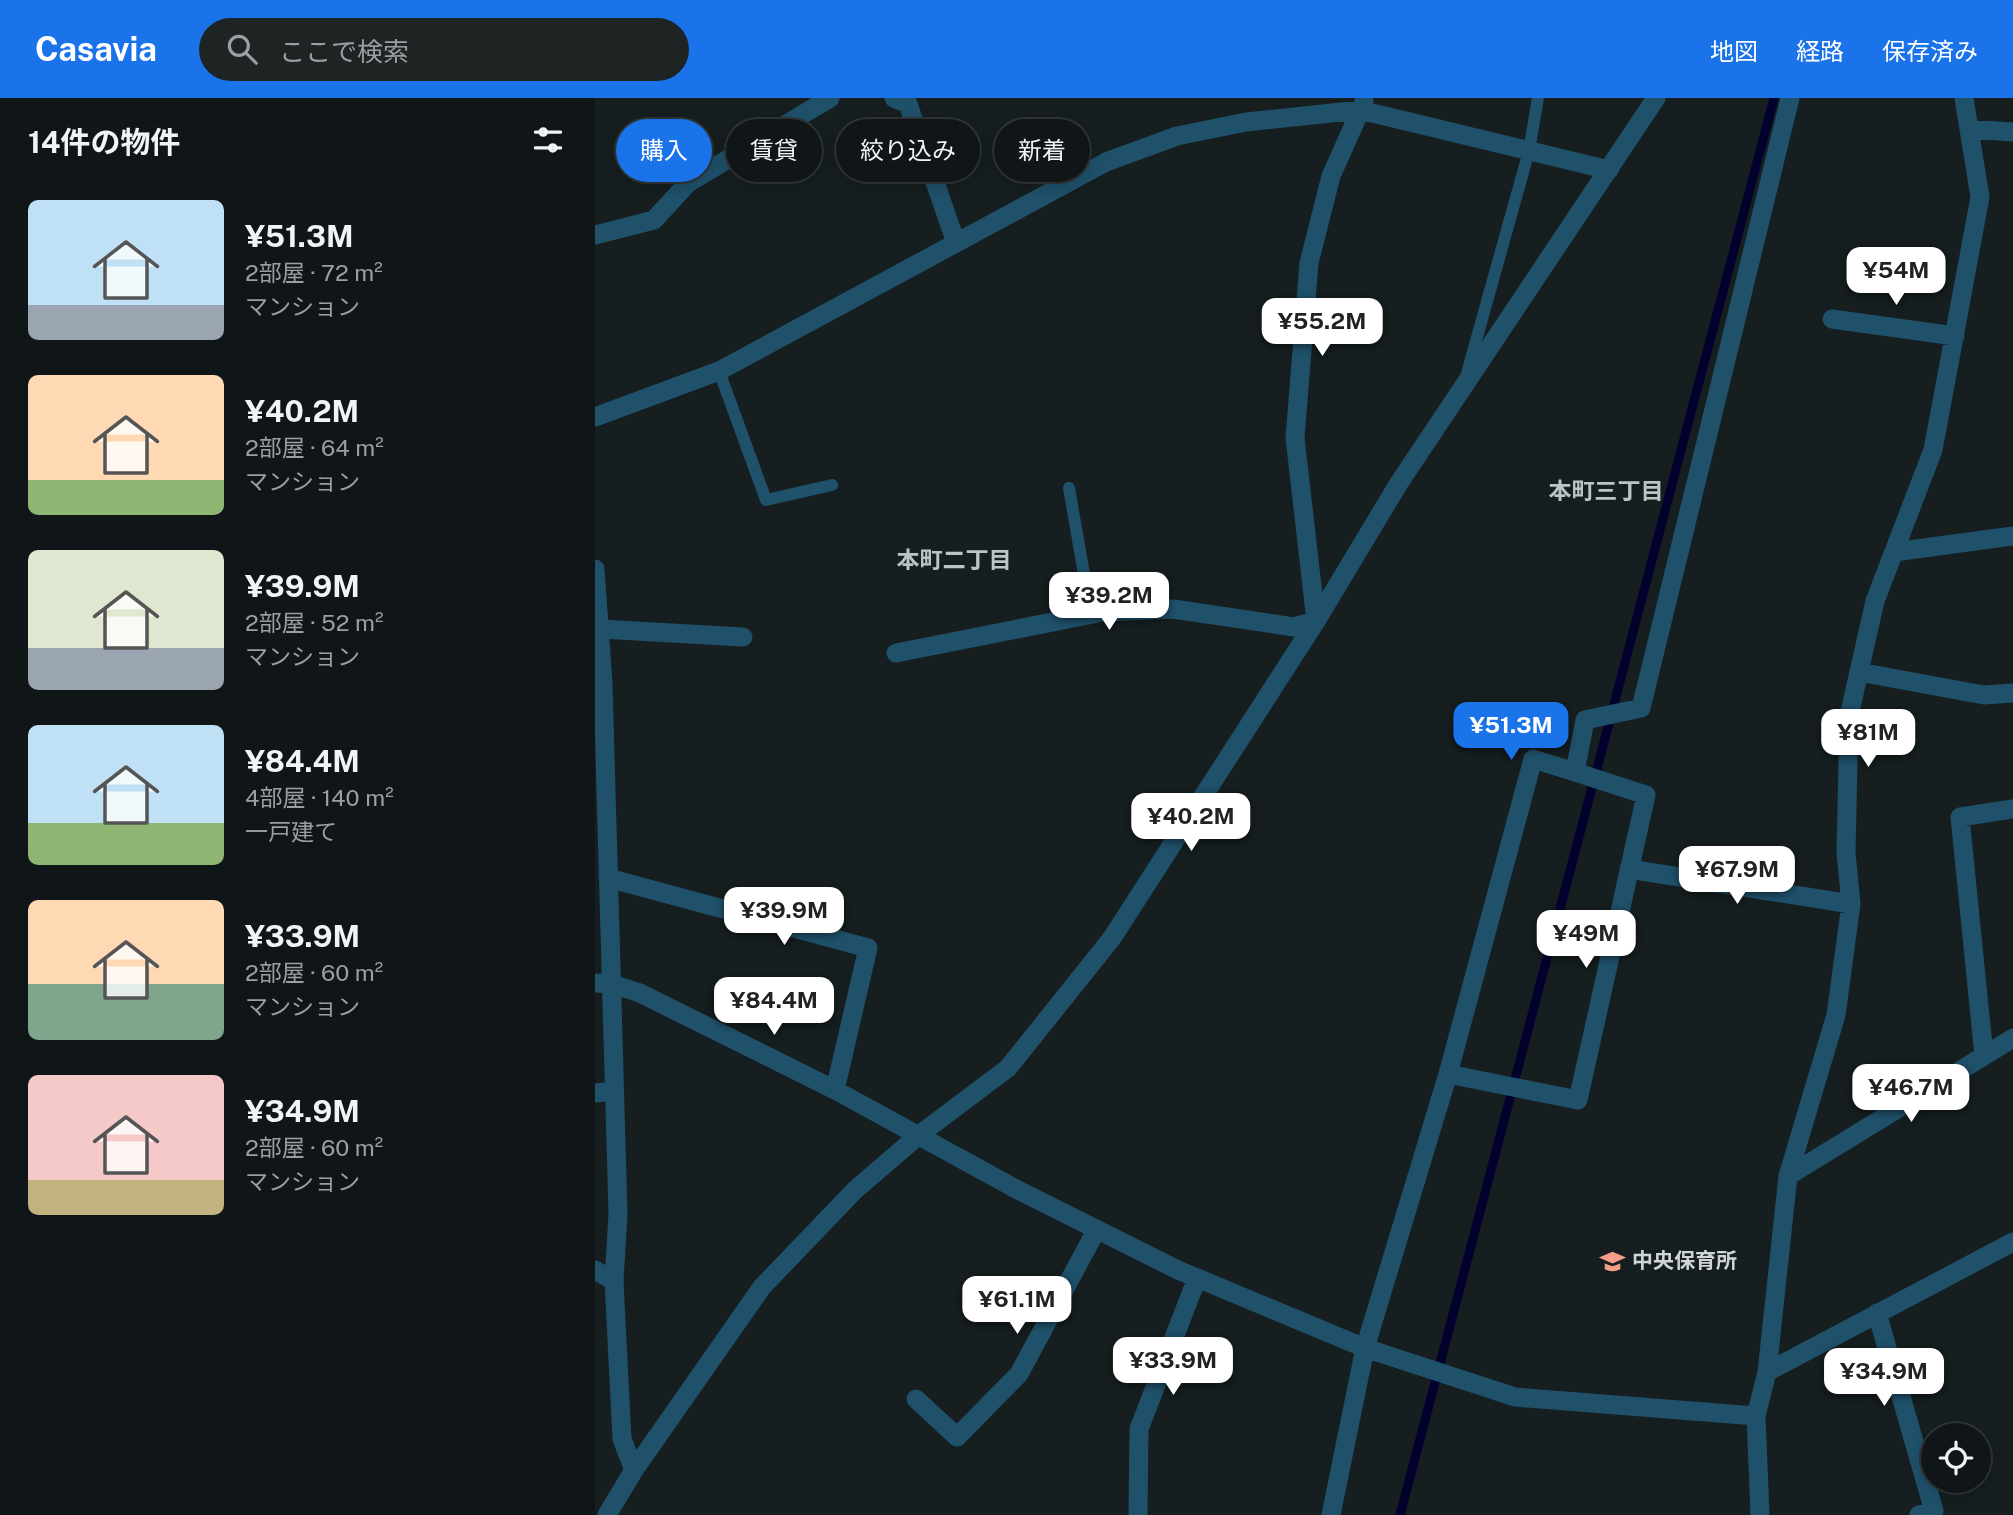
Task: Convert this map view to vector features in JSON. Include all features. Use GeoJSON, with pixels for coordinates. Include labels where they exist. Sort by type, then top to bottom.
{"type":"FeatureCollection","features":[{"type":"Feature","properties":{"kind":"street"},"geometry":{"type":"LineString","coordinates":[[595,235],[654,220],[688,183],[830,98]]}},
{"type":"Feature","properties":{"kind":"street"},"geometry":{"type":"LineString","coordinates":[[894,98],[908,104],[955,243]]}},
{"type":"Feature","properties":{"kind":"street"},"geometry":{"type":"LineString","coordinates":[[607,1515],[634,1470],[762,1287],[855,1190],[919,1135],[1009,1068],[1112,938],[1316,621],[1399,482],[1655,98]]}},
{"type":"Feature","properties":{"kind":"street"},"geometry":{"type":"LineString","coordinates":[[1575,772],[1585,720],[1641,708],[1790,98]]}},
{"type":"Feature","properties":{"kind":"street"},"geometry":{"type":"LineString","coordinates":[[1760,1515],[1756,1416],[1767,1372],[1788,1176],[1836,1015],[1851,904],[1846,853],[1849,716],[1875,601],[1933,450],[1980,197],[1964,98]]}},
{"type":"Feature","properties":{"kind":"street"},"geometry":{"type":"LineString","coordinates":[[1316,621],[1295,438],[1309,263],[1331,176],[1363,104]]}},
{"type":"Feature","properties":{"kind":"street"},"geometry":{"type":"LineString","coordinates":[[595,417],[719,371],[1106,162],[1177,136],[1363,104],[1529,151],[1609,170]]}},
{"type":"Feature","properties":{"kind":"street"},"geometry":{"type":"LineString","coordinates":[[1969,129],[2013,132]]}},
{"type":"Feature","properties":{"kind":"street"},"geometry":{"type":"LineString","coordinates":[[1832,318],[1955,336]]}},
{"type":"Feature","properties":{"kind":"street"},"geometry":{"type":"LineString","coordinates":[[1894,552],[2013,536]]}},
{"type":"Feature","properties":{"kind":"street"},"geometry":{"type":"LineString","coordinates":[[595,569],[601,629],[599,685],[608,878],[603,983],[605,1092],[618,1214],[614,1281],[622,1439],[634,1470]]}},
{"type":"Feature","properties":{"kind":"street"},"geometry":{"type":"LineString","coordinates":[[896,653],[1091,614],[1173,609],[1294,626],[1316,621]]}},
{"type":"Feature","properties":{"kind":"street"},"geometry":{"type":"LineString","coordinates":[[601,629],[743,636]]}},
{"type":"Feature","properties":{"kind":"street"},"geometry":{"type":"LineString","coordinates":[[1859,672],[1984,695],[2013,693]]}},
{"type":"Feature","properties":{"kind":"street"},"geometry":{"type":"LineString","coordinates":[[1331,1515],[1365,1348],[1448,1074],[1533,759],[1646,795],[1578,1100],[1448,1074]]}},
{"type":"Feature","properties":{"kind":"street"},"geometry":{"type":"LineString","coordinates":[[1984,1056],[1960,817],[2013,809]]}},
{"type":"Feature","properties":{"kind":"street"},"geometry":{"type":"LineString","coordinates":[[1629,869],[1851,904]]}},
{"type":"Feature","properties":{"kind":"street"},"geometry":{"type":"LineString","coordinates":[[608,878],[867,948],[835,1090]]}},
{"type":"Feature","properties":{"kind":"street"},"geometry":{"type":"LineString","coordinates":[[603,983],[641,993],[835,1090],[1016,1189],[1197,1278],[1365,1348],[1515,1397],[1756,1416]]}},
{"type":"Feature","properties":{"kind":"street"},"geometry":{"type":"LineString","coordinates":[[1788,1176],[2013,1038]]}},
{"type":"Feature","properties":{"kind":"street"},"geometry":{"type":"LineString","coordinates":[[916,1399],[957,1437],[1019,1374],[1097,1229]]}},
{"type":"Feature","properties":{"kind":"street"},"geometry":{"type":"LineString","coordinates":[[1767,1372],[2013,1242]]}},
{"type":"Feature","properties":{"kind":"street"},"geometry":{"type":"LineString","coordinates":[[595,1270],[614,1281]]}},
{"type":"Feature","properties":{"kind":"street"},"geometry":{"type":"LineString","coordinates":[[1138,1515],[1139,1429],[1197,1278]]}},
{"type":"Feature","properties":{"kind":"street"},"geometry":{"type":"LineString","coordinates":[[1877,1313],[1934,1511],[1919,1515]]}},
{"type":"Feature","properties":{"kind":"lane"},"geometry":{"type":"LineString","coordinates":[[1463,387],[1529,151],[1538,98]]}},
{"type":"Feature","properties":{"kind":"lane"},"geometry":{"type":"LineString","coordinates":[[719,371],[766,500],[832,485]]}},
{"type":"Feature","properties":{"kind":"lane"},"geometry":{"type":"LineString","coordinates":[[1069,488],[1091,614]]}},
{"type":"Feature","properties":{"kind":"waterway"},"geometry":{"type":"LineString","coordinates":[[1400,1515],[1774,98]]}},
{"type":"Feature","properties":{"kind":"place","name":"中央保育所"},"geometry":{"type":"Point","coordinates":[1612,1261]}},
{"type":"Feature","properties":{"kind":"district","name":"本町三丁目"},"geometry":{"type":"Point","coordinates":[1606,491]}},
{"type":"Feature","properties":{"kind":"district","name":"本町二丁目"},"geometry":{"type":"Point","coordinates":[954,560]}}]}
